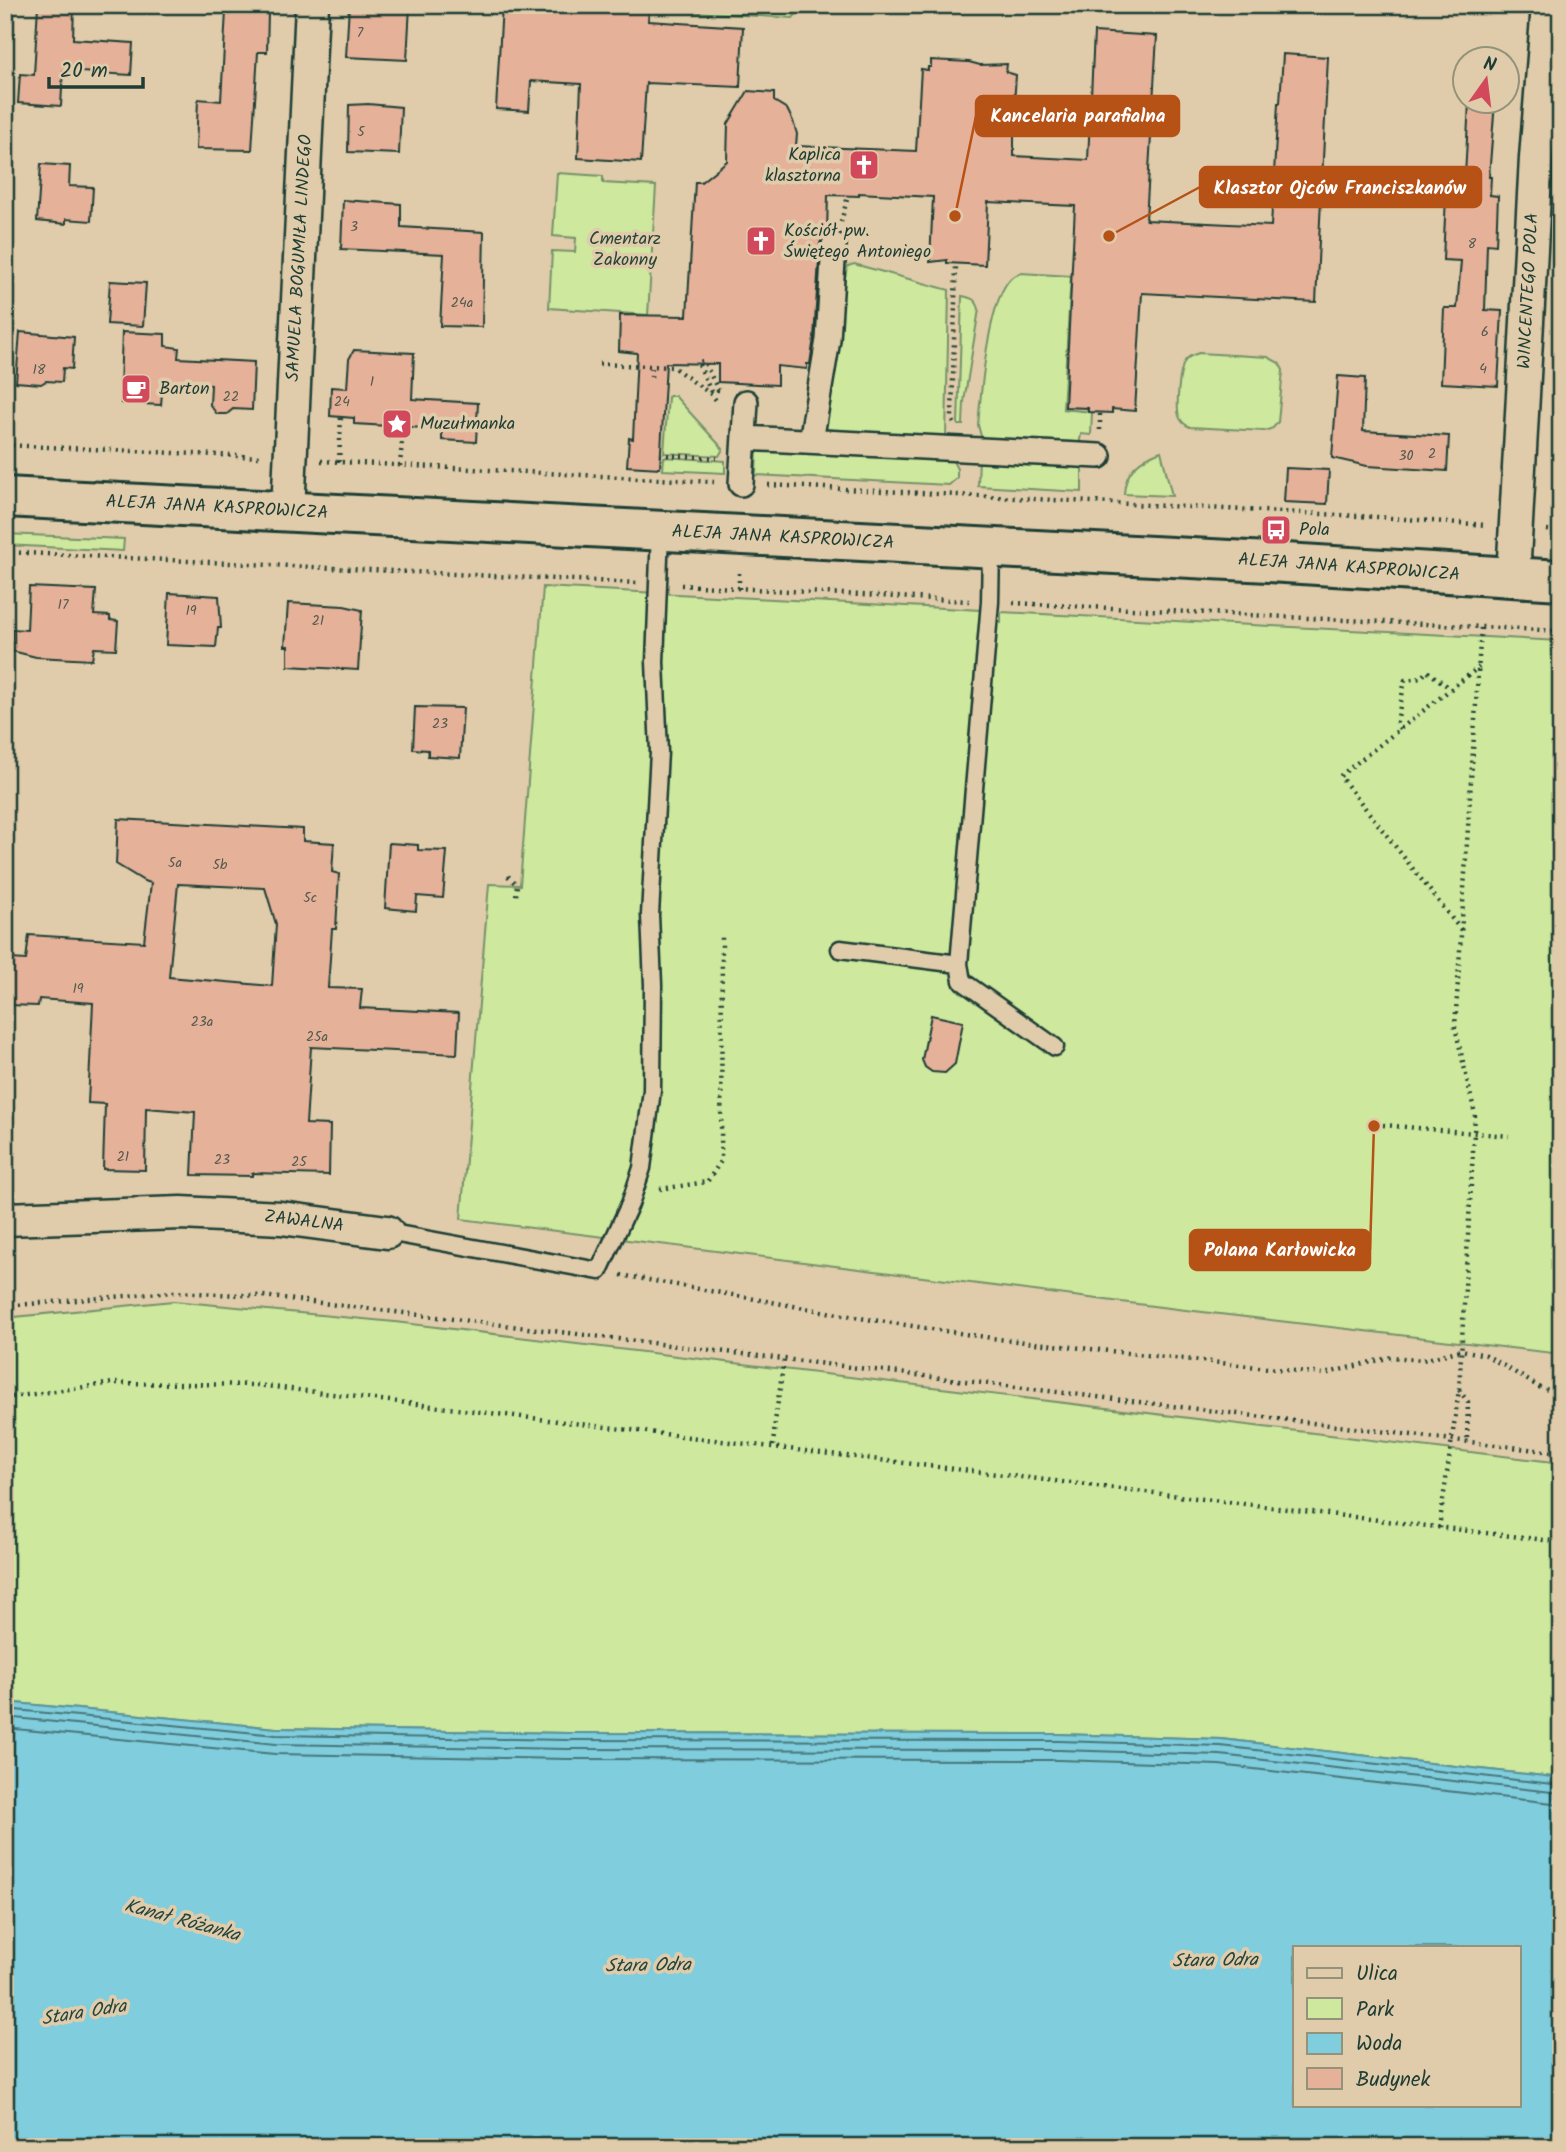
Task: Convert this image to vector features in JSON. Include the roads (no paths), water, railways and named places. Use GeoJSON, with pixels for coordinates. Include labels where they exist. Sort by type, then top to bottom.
{"type":"FeatureCollection","features":[{"type":"Feature","properties":{"kind":"street","name":"SAMUELA BOGUMIŁA LINDEGO"},"geometry":{"type":"LineString","coordinates":[[288,511],[312,5]]}},
{"type":"Feature","properties":{"kind":"street","name":"WINCENTEGO POLA"},"geometry":{"type":"LineString","coordinates":[[1513,578],[1536,158],[1548,5]]}},
{"type":"Feature","properties":{"kind":"street"},"geometry":{"type":"LineString","coordinates":[[811,441],[828,340],[834,246]]}},
{"type":"Feature","properties":{"kind":"street"},"geometry":{"type":"LineString","coordinates":[[741,484],[746,402]]}},
{"type":"Feature","properties":{"kind":"street"},"geometry":{"type":"LineString","coordinates":[[743,448],[811,441],[1099,456]]}},
{"type":"Feature","properties":{"kind":"street","name":"ALEJA JANA KASPROWICZA"},"geometry":{"type":"LineString","coordinates":[[5,497],[1269,562],[1561,580]]}},
{"type":"Feature","properties":{"kind":"street","name":"ZAWALNA"},"geometry":{"type":"LineString","coordinates":[[5,1219],[181,1213],[281,1218],[387,1232]]}},
{"type":"Feature","properties":{"kind":"lane","name":"ZAWALNA"},"geometry":{"type":"LineString","coordinates":[[387,1232],[599,1271],[630,1204],[642,1168],[652,1090],[653,985],[650,915],[659,752],[655,662],[660,531]]}},
{"type":"Feature","properties":{"kind":"lane"},"geometry":{"type":"LineString","coordinates":[[991,548],[990,602],[959,964],[962,981],[1055,1047]]}},
{"type":"Feature","properties":{"kind":"lane"},"geometry":{"type":"LineString","coordinates":[[840,949],[959,964]]}},
{"type":"Feature","properties":{"kind":"water"},"geometry":{"type":"Polygon","coordinates":[[[5,1702],[276,1728],[567,1733],[1059,1734],[1221,1739],[1561,1778],[1561,2147],[5,2147],[5,1702]]]}},
{"type":"Feature","properties":{"kind":"place","name":"Kaplica klasztorna"},"geometry":{"type":"Point","coordinates":[864,165]}},
{"type":"Feature","properties":{"kind":"place","name":"Kancelaria parafialna"},"geometry":{"type":"Point","coordinates":[955,216]}},
{"type":"Feature","properties":{"kind":"place","name":"Klasztor Ojców Franciszkanów"},"geometry":{"type":"Point","coordinates":[1109,236]}},
{"type":"Feature","properties":{"kind":"place","name":"Kościół pw. Świętego Antoniego"},"geometry":{"type":"Point","coordinates":[761,241]}},
{"type":"Feature","properties":{"kind":"place","name":"Barton"},"geometry":{"type":"Point","coordinates":[136,389]}},
{"type":"Feature","properties":{"kind":"place","name":"Muzułmanka"},"geometry":{"type":"Point","coordinates":[397,424]}},
{"type":"Feature","properties":{"kind":"place","name":"Pola"},"geometry":{"type":"Point","coordinates":[1276,530]}},
{"type":"Feature","properties":{"kind":"place","name":"Polana Karłowicka"},"geometry":{"type":"Point","coordinates":[1374,1126]}},
{"type":"Feature","properties":{"kind":"park label","name":"Cmentarz Zakonny"},"geometry":{"type":"Point","coordinates":[625,249]}},
{"type":"Feature","properties":{"kind":"water label","name":"Kanał Różanka"},"geometry":{"type":"Point","coordinates":[182,1921]}},
{"type":"Feature","properties":{"kind":"water label","name":"Stara Odra"},"geometry":{"type":"Point","coordinates":[1215,1961]}},
{"type":"Feature","properties":{"kind":"water label","name":"Stara Odra"},"geometry":{"type":"Point","coordinates":[648,1966]}},
{"type":"Feature","properties":{"kind":"water label","name":"Stara Odra"},"geometry":{"type":"Point","coordinates":[84,2013]}}]}
